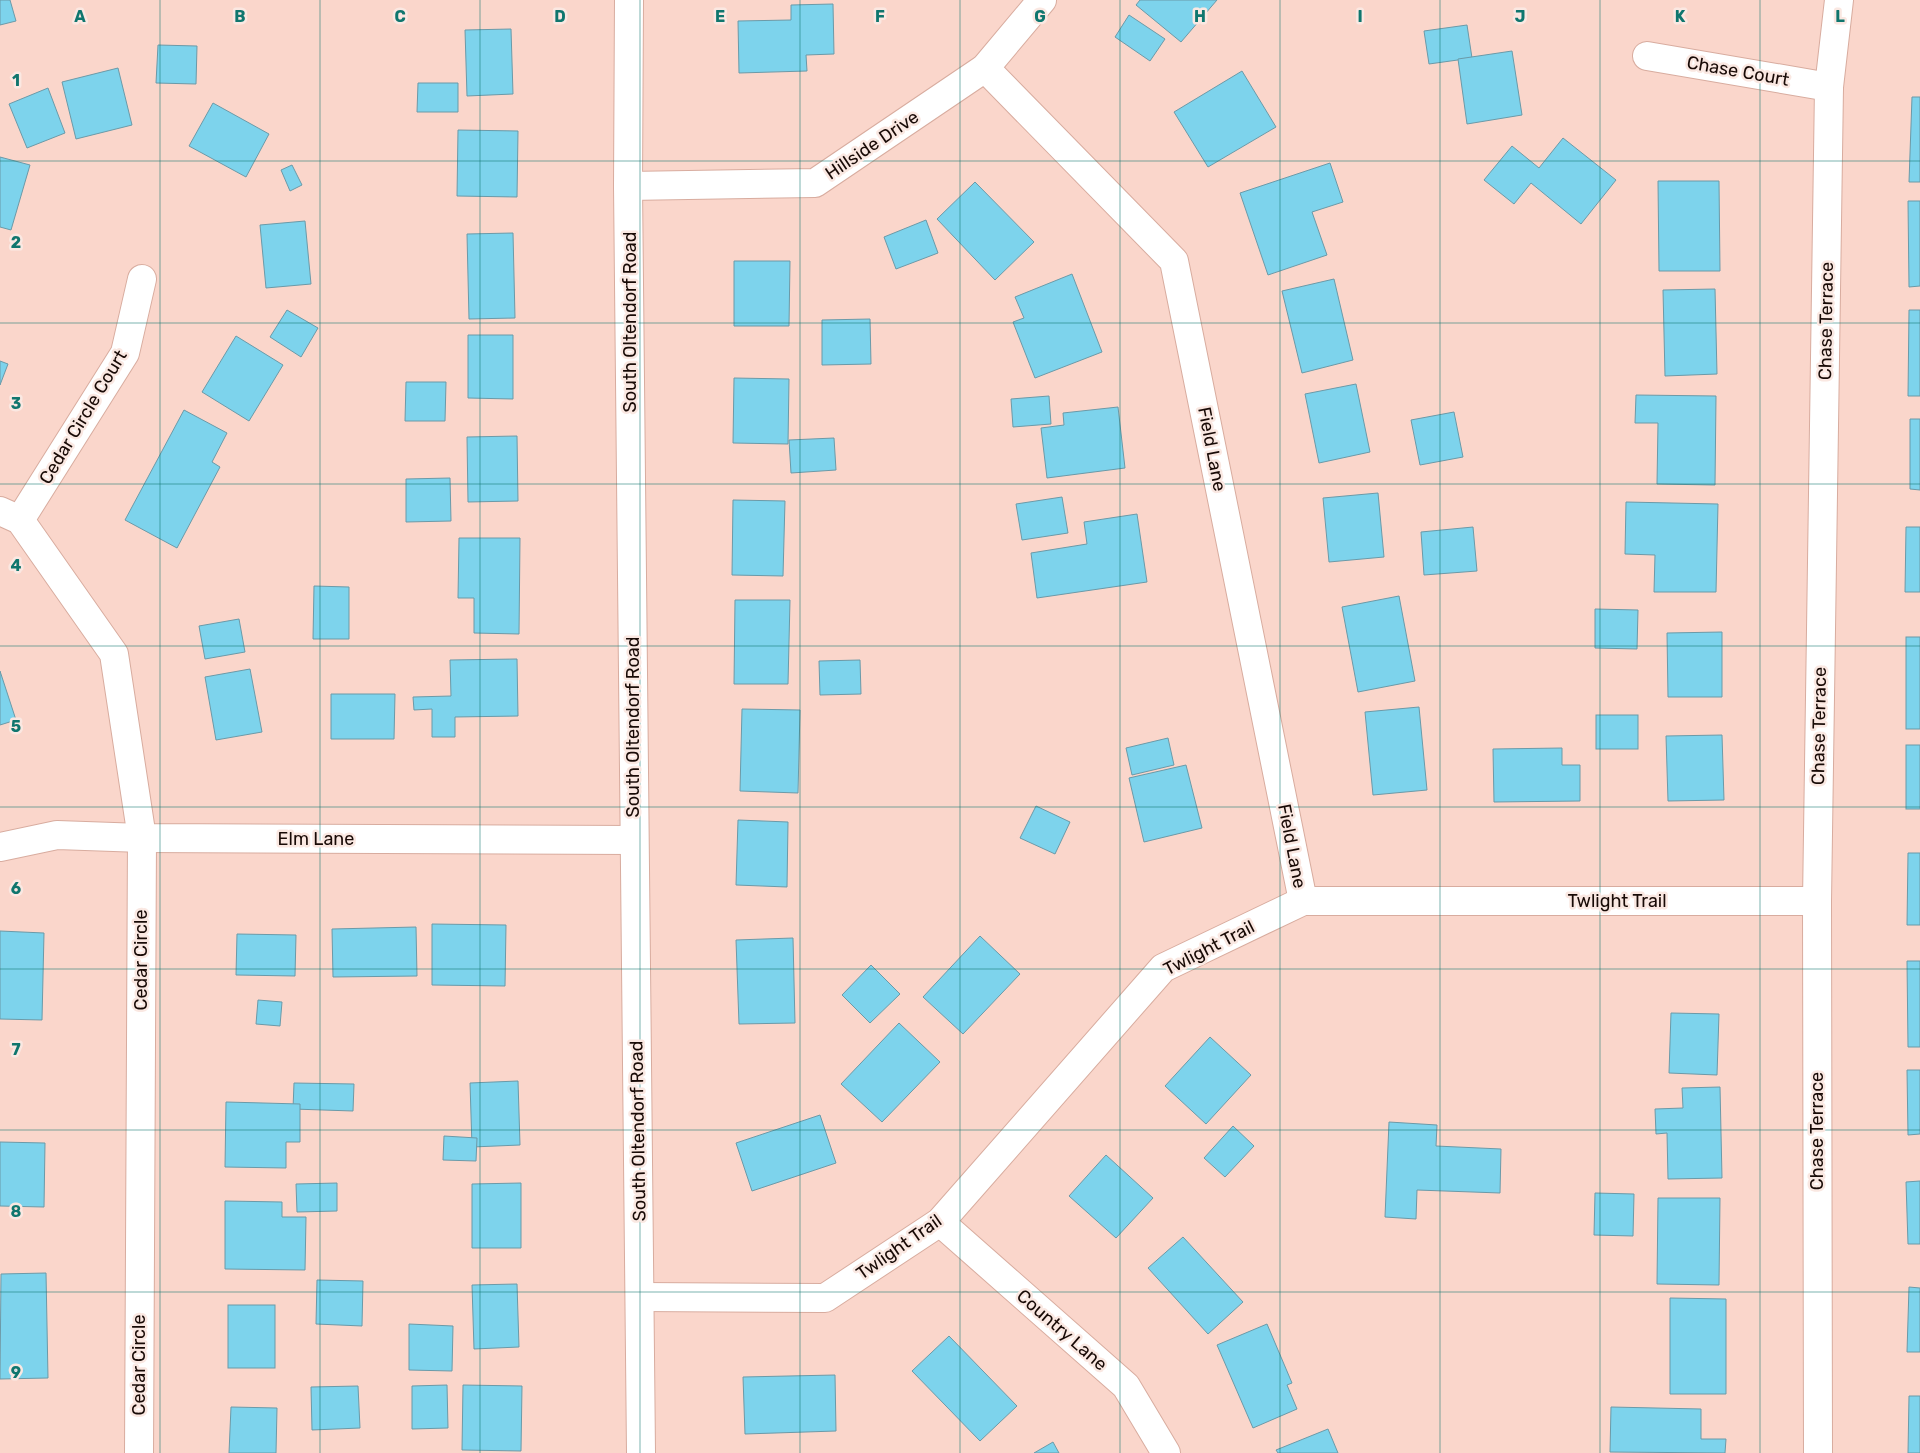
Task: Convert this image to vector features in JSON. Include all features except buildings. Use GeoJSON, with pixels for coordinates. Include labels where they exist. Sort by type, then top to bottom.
{"type":"FeatureCollection","features":[{"type":"Feature","properties":{"kind":"street","name":"South Oltendorf Road"},"geometry":{"type":"LineString","coordinates":[[629,0],[628,186],[641,1453]]}},
{"type":"Feature","properties":{"kind":"street","name":"Hillside Drive"},"geometry":{"type":"LineString","coordinates":[[628,186],[815,183],[985,68],[1042,0]]}},
{"type":"Feature","properties":{"kind":"street","name":"Chase Terrace"},"geometry":{"type":"LineString","coordinates":[[1818,1453],[1817,901],[1829,87],[1839,0]]}},
{"type":"Feature","properties":{"kind":"street","name":"Chase Court"},"geometry":{"type":"LineString","coordinates":[[1647,56],[1829,87]]}},
{"type":"Feature","properties":{"kind":"street","name":"Field Lane"},"geometry":{"type":"LineString","coordinates":[[985,68],[1174,261],[1303,901]]}},
{"type":"Feature","properties":{"kind":"street","name":"Cedar Circle Court"},"geometry":{"type":"LineString","coordinates":[[10,516],[125,353],[142,279]]}},
{"type":"Feature","properties":{"kind":"street","name":"Cedar Circle"},"geometry":{"type":"LineString","coordinates":[[10,516],[114,654],[142,838],[139,1453]]}},
{"type":"Feature","properties":{"kind":"street","name":"Elm Lane"},"geometry":{"type":"LineString","coordinates":[[0,847],[57,835],[142,838],[634,840]]}},
{"type":"Feature","properties":{"kind":"street","name":"Twlight Trail"},"geometry":{"type":"LineString","coordinates":[[640,1297],[825,1298],[940,1222],[1163,968],[1303,901],[1817,901]]}},
{"type":"Feature","properties":{"kind":"street","name":"Country Lane"},"geometry":{"type":"LineString","coordinates":[[940,1222],[1126,1386],[1166,1453]]}}]}
